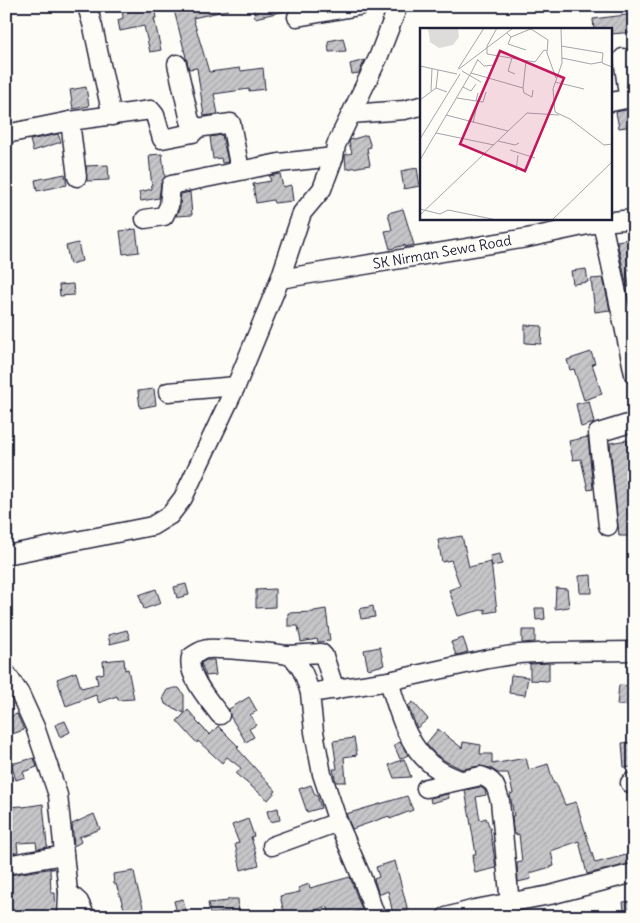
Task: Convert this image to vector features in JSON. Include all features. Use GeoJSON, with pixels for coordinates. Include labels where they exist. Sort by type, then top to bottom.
{"type":"FeatureCollection","features":[{"type":"Feature","properties":{"kind":"street"},"geometry":{"type":"LineString","coordinates":[[87,6],[94,27],[112,116]]}},
{"type":"Feature","properties":{"kind":"street"},"geometry":{"type":"LineString","coordinates":[[297,17],[359,6]]}},
{"type":"Feature","properties":{"kind":"street"},"geometry":{"type":"LineString","coordinates":[[6,555],[152,526],[170,515],[183,498],[236,386],[280,279],[302,213],[322,189],[334,157],[336,145],[378,58],[398,6]]}},
{"type":"Feature","properties":{"kind":"street"},"geometry":{"type":"LineString","coordinates":[[612,102],[626,99],[628,95],[623,58]]}},
{"type":"Feature","properties":{"kind":"street"},"geometry":{"type":"LineString","coordinates":[[177,64],[190,121],[197,128]]}},
{"type":"Feature","properties":{"kind":"street"},"geometry":{"type":"LineString","coordinates":[[351,114],[404,110],[420,106]]}},
{"type":"Feature","properties":{"kind":"street"},"geometry":{"type":"LineString","coordinates":[[6,134],[70,121],[151,110],[155,116],[162,139],[193,133],[197,128],[231,123],[240,170]]}},
{"type":"Feature","properties":{"kind":"street"},"geometry":{"type":"LineString","coordinates":[[70,121],[77,177]]}},
{"type":"Feature","properties":{"kind":"street"},"geometry":{"type":"LineString","coordinates":[[145,219],[164,216],[169,206],[171,185],[279,162],[334,157]]}},
{"type":"Feature","properties":{"kind":"street","name":"SK Nirman Sewa Road"},"geometry":{"type":"LineString","coordinates":[[280,279],[527,238],[602,222],[634,219]]}},
{"type":"Feature","properties":{"kind":"street"},"geometry":{"type":"LineString","coordinates":[[602,222],[634,374]]}},
{"type":"Feature","properties":{"kind":"street"},"geometry":{"type":"LineString","coordinates":[[168,392],[236,386]]}},
{"type":"Feature","properties":{"kind":"street"},"geometry":{"type":"LineString","coordinates":[[608,526],[598,434],[634,422]]}},
{"type":"Feature","properties":{"kind":"street"},"geometry":{"type":"LineString","coordinates":[[220,715],[202,691],[189,663],[191,657],[207,649],[270,652],[288,655],[320,653],[324,656],[335,690]]}},
{"type":"Feature","properties":{"kind":"street"},"geometry":{"type":"LineString","coordinates":[[310,693],[390,682],[488,659],[519,654],[634,651]]}},
{"type":"Feature","properties":{"kind":"street"},"geometry":{"type":"LineString","coordinates":[[288,655],[303,672],[310,693],[314,732],[322,774],[338,822],[376,917]]}},
{"type":"Feature","properties":{"kind":"street"},"geometry":{"type":"LineString","coordinates":[[6,673],[13,696],[35,728],[58,795],[68,892],[67,917]]}},
{"type":"Feature","properties":{"kind":"street"},"geometry":{"type":"LineString","coordinates":[[390,682],[401,720],[420,755],[438,770],[460,780]]}},
{"type":"Feature","properties":{"kind":"street"},"geometry":{"type":"LineString","coordinates":[[426,788],[482,776],[490,779],[496,786],[500,801],[510,904]]}},
{"type":"Feature","properties":{"kind":"street"},"geometry":{"type":"LineString","coordinates":[[272,846],[338,822]]}},
{"type":"Feature","properties":{"kind":"street"},"geometry":{"type":"LineString","coordinates":[[6,865],[64,855]]}},
{"type":"Feature","properties":{"kind":"street"},"geometry":{"type":"LineString","coordinates":[[446,917],[475,909],[510,904],[634,873]]}},
{"type":"Feature","properties":{"kind":"street"},"geometry":{"type":"LineString","coordinates":[[68,892],[79,902],[86,917]]}},
{"type":"Feature","properties":{"kind":"building"},"geometry":{"type":"Polygon","coordinates":[[[122,6],[154,6],[156,18],[154,18],[161,50],[150,52],[144,26],[120,31],[118,20],[123,18],[122,6]]]}},
{"type":"Feature","properties":{"kind":"building"},"geometry":{"type":"Polygon","coordinates":[[[173,6],[228,6],[228,10],[193,18],[209,72],[240,68],[241,71],[263,68],[265,89],[249,91],[249,89],[214,94],[218,114],[204,116],[197,68],[189,69],[173,6]]]}},
{"type":"Feature","properties":{"kind":"building"},"geometry":{"type":"Polygon","coordinates":[[[253,6],[289,6],[289,10],[255,18],[253,6]]]}},
{"type":"Feature","properties":{"kind":"building"},"geometry":{"type":"Polygon","coordinates":[[[634,14],[634,32],[612,34],[612,28],[594,28],[593,19],[634,14]]]}},
{"type":"Feature","properties":{"kind":"building"},"geometry":{"type":"Polygon","coordinates":[[[343,38],[346,51],[329,52],[328,41],[343,38]]]}},
{"type":"Feature","properties":{"kind":"building"},"geometry":{"type":"Polygon","coordinates":[[[365,60],[359,73],[352,74],[350,64],[365,60]]]}},
{"type":"Feature","properties":{"kind":"building"},"geometry":{"type":"Polygon","coordinates":[[[86,87],[89,106],[73,109],[70,90],[86,87]]]}},
{"type":"Feature","properties":{"kind":"building"},"geometry":{"type":"Polygon","coordinates":[[[630,109],[633,126],[619,128],[616,112],[630,109]]]}},
{"type":"Feature","properties":{"kind":"building"},"geometry":{"type":"Polygon","coordinates":[[[58,134],[61,142],[33,151],[30,140],[58,134]]]}},
{"type":"Feature","properties":{"kind":"building"},"geometry":{"type":"Polygon","coordinates":[[[222,135],[228,162],[222,163],[221,158],[213,159],[210,137],[222,135]]]}},
{"type":"Feature","properties":{"kind":"building"},"geometry":{"type":"Polygon","coordinates":[[[367,135],[371,147],[367,148],[370,165],[346,169],[345,155],[352,153],[350,140],[367,135]]]}},
{"type":"Feature","properties":{"kind":"building"},"geometry":{"type":"Polygon","coordinates":[[[162,154],[165,177],[161,183],[159,198],[141,201],[139,192],[152,189],[149,155],[162,154]]]}},
{"type":"Feature","properties":{"kind":"building"},"geometry":{"type":"Polygon","coordinates":[[[108,165],[109,180],[87,181],[86,166],[108,165]]]}},
{"type":"Feature","properties":{"kind":"building"},"geometry":{"type":"Polygon","coordinates":[[[417,168],[420,186],[404,189],[401,171],[417,168]]]}},
{"type":"Feature","properties":{"kind":"building"},"geometry":{"type":"Polygon","coordinates":[[[65,174],[67,185],[37,191],[35,180],[65,174]]]}},
{"type":"Feature","properties":{"kind":"building"},"geometry":{"type":"Polygon","coordinates":[[[280,174],[283,187],[291,185],[293,201],[274,203],[273,200],[256,203],[253,184],[271,181],[269,176],[280,174]]]}},
{"type":"Feature","properties":{"kind":"building"},"geometry":{"type":"Polygon","coordinates":[[[190,192],[192,215],[176,216],[180,207],[181,194],[190,192]]]}},
{"type":"Feature","properties":{"kind":"building"},"geometry":{"type":"Polygon","coordinates":[[[403,209],[414,245],[390,249],[385,231],[392,230],[388,213],[403,209]]]}},
{"type":"Feature","properties":{"kind":"building"},"geometry":{"type":"Polygon","coordinates":[[[136,229],[139,252],[123,254],[120,231],[136,229]]]}},
{"type":"Feature","properties":{"kind":"building"},"geometry":{"type":"Polygon","coordinates":[[[634,238],[634,266],[631,266],[631,270],[627,270],[629,287],[627,287],[617,241],[634,238]]]}},
{"type":"Feature","properties":{"kind":"building"},"geometry":{"type":"Polygon","coordinates":[[[78,243],[82,261],[70,264],[66,246],[78,243]]]}},
{"type":"Feature","properties":{"kind":"building"},"geometry":{"type":"Polygon","coordinates":[[[586,269],[588,282],[573,284],[571,271],[586,269]]]}},
{"type":"Feature","properties":{"kind":"building"},"geometry":{"type":"Polygon","coordinates":[[[603,278],[610,310],[595,312],[591,279],[603,278]]]}},
{"type":"Feature","properties":{"kind":"building"},"geometry":{"type":"Polygon","coordinates":[[[73,284],[74,295],[60,296],[59,285],[73,284]]]}},
{"type":"Feature","properties":{"kind":"building"},"geometry":{"type":"Polygon","coordinates":[[[525,325],[542,326],[541,344],[525,343],[525,325]]]}},
{"type":"Feature","properties":{"kind":"building"},"geometry":{"type":"Polygon","coordinates":[[[591,352],[595,363],[592,364],[602,394],[584,400],[574,369],[570,370],[567,360],[591,352]]]}},
{"type":"Feature","properties":{"kind":"building"},"geometry":{"type":"Polygon","coordinates":[[[154,389],[156,405],[140,408],[138,391],[154,389]]]}},
{"type":"Feature","properties":{"kind":"building"},"geometry":{"type":"Polygon","coordinates":[[[589,401],[594,423],[581,427],[576,404],[589,401]]]}},
{"type":"Feature","properties":{"kind":"building"},"geometry":{"type":"Polygon","coordinates":[[[588,437],[593,489],[588,490],[581,459],[573,460],[569,441],[588,437]]]}},
{"type":"Feature","properties":{"kind":"building"},"geometry":{"type":"Polygon","coordinates":[[[627,440],[634,490],[634,536],[619,536],[610,443],[627,440]]]}},
{"type":"Feature","properties":{"kind":"building"},"geometry":{"type":"Polygon","coordinates":[[[462,536],[469,567],[491,562],[497,611],[485,613],[485,609],[458,616],[449,590],[460,586],[451,560],[442,562],[438,540],[462,536]]]}},
{"type":"Feature","properties":{"kind":"building"},"geometry":{"type":"Polygon","coordinates":[[[500,554],[502,564],[492,566],[490,556],[500,554]]]}},
{"type":"Feature","properties":{"kind":"building"},"geometry":{"type":"Polygon","coordinates":[[[591,575],[592,593],[580,593],[579,576],[591,575]]]}},
{"type":"Feature","properties":{"kind":"building"},"geometry":{"type":"Polygon","coordinates":[[[186,584],[189,595],[177,598],[174,587],[186,584]]]}},
{"type":"Feature","properties":{"kind":"building"},"geometry":{"type":"Polygon","coordinates":[[[556,588],[567,589],[569,607],[555,609],[556,588]]]}},
{"type":"Feature","properties":{"kind":"building"},"geometry":{"type":"Polygon","coordinates":[[[156,589],[161,603],[144,609],[139,595],[156,589]]]}},
{"type":"Feature","properties":{"kind":"building"},"geometry":{"type":"Polygon","coordinates":[[[275,589],[275,607],[256,608],[256,590],[275,589]]]}},
{"type":"Feature","properties":{"kind":"building"},"geometry":{"type":"Polygon","coordinates":[[[373,606],[375,617],[361,619],[359,609],[373,606]]]}},
{"type":"Feature","properties":{"kind":"building"},"geometry":{"type":"Polygon","coordinates":[[[535,608],[544,608],[545,619],[536,620],[535,608]]]}},
{"type":"Feature","properties":{"kind":"building"},"geometry":{"type":"Polygon","coordinates":[[[326,609],[330,641],[318,642],[317,639],[301,642],[298,626],[288,626],[288,613],[314,612],[326,609]]]}},
{"type":"Feature","properties":{"kind":"building"},"geometry":{"type":"Polygon","coordinates":[[[127,630],[130,639],[110,644],[108,635],[127,630]]]}},
{"type":"Feature","properties":{"kind":"building"},"geometry":{"type":"Polygon","coordinates":[[[522,630],[535,630],[535,642],[522,643],[522,630]]]}},
{"type":"Feature","properties":{"kind":"building"},"geometry":{"type":"Polygon","coordinates":[[[463,638],[468,652],[456,655],[451,642],[463,638]]]}},
{"type":"Feature","properties":{"kind":"building"},"geometry":{"type":"Polygon","coordinates":[[[380,647],[384,665],[368,669],[364,650],[380,647]]]}},
{"type":"Feature","properties":{"kind":"building"},"geometry":{"type":"Polygon","coordinates":[[[124,659],[125,670],[128,669],[134,699],[118,700],[117,696],[99,703],[96,695],[66,706],[57,679],[76,672],[81,688],[98,684],[96,675],[104,673],[103,661],[124,659]]]}},
{"type":"Feature","properties":{"kind":"building"},"geometry":{"type":"Polygon","coordinates":[[[207,660],[214,660],[216,675],[206,676],[201,663],[207,660]]]}},
{"type":"Feature","properties":{"kind":"building"},"geometry":{"type":"Polygon","coordinates":[[[549,663],[549,681],[530,680],[530,664],[549,663]]]}},
{"type":"Feature","properties":{"kind":"building"},"geometry":{"type":"Polygon","coordinates":[[[511,675],[528,677],[525,695],[509,693],[511,675]]]}},
{"type":"Feature","properties":{"kind":"building"},"geometry":{"type":"Polygon","coordinates":[[[619,685],[634,686],[634,706],[617,705],[619,685]]]}},
{"type":"Feature","properties":{"kind":"building"},"geometry":{"type":"Polygon","coordinates":[[[179,688],[184,695],[184,713],[165,704],[163,697],[167,690],[179,688]]]}},
{"type":"Feature","properties":{"kind":"building"},"geometry":{"type":"Polygon","coordinates":[[[249,697],[257,711],[250,715],[256,725],[249,729],[254,737],[246,742],[230,716],[229,709],[249,697]]]}},
{"type":"Feature","properties":{"kind":"building"},"geometry":{"type":"Polygon","coordinates":[[[413,702],[428,719],[417,728],[408,706],[413,702]]]}},
{"type":"Feature","properties":{"kind":"building"},"geometry":{"type":"Polygon","coordinates":[[[188,710],[210,735],[218,726],[239,747],[237,748],[276,791],[268,800],[236,774],[241,768],[227,757],[222,763],[198,741],[197,743],[177,721],[188,710]]]}},
{"type":"Feature","properties":{"kind":"building"},"geometry":{"type":"Polygon","coordinates":[[[17,714],[24,730],[12,734],[11,732],[6,733],[6,718],[17,714]]]}},
{"type":"Feature","properties":{"kind":"building"},"geometry":{"type":"Polygon","coordinates":[[[65,721],[70,732],[60,737],[55,725],[65,721]]]}},
{"type":"Feature","properties":{"kind":"building"},"geometry":{"type":"Polygon","coordinates":[[[438,729],[462,748],[463,742],[481,745],[480,754],[492,754],[492,764],[526,758],[529,770],[548,764],[554,784],[556,783],[565,805],[576,802],[595,863],[630,854],[633,863],[587,874],[579,841],[551,851],[554,866],[530,873],[531,879],[518,882],[517,863],[522,862],[519,834],[515,835],[513,829],[512,816],[514,816],[510,794],[513,793],[508,773],[498,773],[490,768],[479,766],[462,769],[447,762],[435,754],[426,744],[438,729]]]}},
{"type":"Feature","properties":{"kind":"building"},"geometry":{"type":"Polygon","coordinates":[[[354,738],[357,755],[344,757],[346,782],[336,782],[333,769],[337,769],[333,741],[354,738]]]}},
{"type":"Feature","properties":{"kind":"building"},"geometry":{"type":"Polygon","coordinates":[[[400,742],[408,755],[400,759],[394,745],[400,742]]]}},
{"type":"Feature","properties":{"kind":"building"},"geometry":{"type":"Polygon","coordinates":[[[634,742],[634,768],[624,767],[622,743],[634,742]]]}},
{"type":"Feature","properties":{"kind":"building"},"geometry":{"type":"Polygon","coordinates":[[[34,758],[37,767],[23,772],[25,777],[16,780],[11,764],[34,758]]]}},
{"type":"Feature","properties":{"kind":"building"},"geometry":{"type":"Polygon","coordinates":[[[404,759],[411,777],[394,778],[389,765],[404,759]]]}},
{"type":"Feature","properties":{"kind":"building"},"geometry":{"type":"Polygon","coordinates":[[[311,785],[315,795],[317,795],[321,808],[307,812],[299,789],[311,785]]]}},
{"type":"Feature","properties":{"kind":"building"},"geometry":{"type":"Polygon","coordinates":[[[480,787],[485,790],[486,795],[476,797],[480,820],[486,818],[490,828],[496,868],[475,873],[472,858],[474,858],[473,854],[476,854],[465,790],[480,787]]]}},
{"type":"Feature","properties":{"kind":"building"},"geometry":{"type":"Polygon","coordinates":[[[448,794],[449,798],[431,803],[430,798],[448,794]]]}},
{"type":"Feature","properties":{"kind":"building"},"geometry":{"type":"Polygon","coordinates":[[[407,796],[413,810],[390,819],[389,816],[352,829],[346,814],[407,796]]]}},
{"type":"Feature","properties":{"kind":"building"},"geometry":{"type":"Polygon","coordinates":[[[43,804],[48,847],[37,849],[36,842],[17,843],[18,852],[6,854],[6,807],[43,804]]]}},
{"type":"Feature","properties":{"kind":"building"},"geometry":{"type":"Polygon","coordinates":[[[278,808],[280,820],[270,822],[267,811],[278,808]]]}},
{"type":"Feature","properties":{"kind":"building"},"geometry":{"type":"Polygon","coordinates":[[[94,814],[100,829],[79,837],[81,842],[74,846],[72,824],[94,814]]]}},
{"type":"Feature","properties":{"kind":"building"},"geometry":{"type":"Polygon","coordinates":[[[248,819],[254,836],[251,837],[259,865],[241,870],[235,844],[239,843],[232,825],[248,819]]]}},
{"type":"Feature","properties":{"kind":"building"},"geometry":{"type":"Polygon","coordinates":[[[395,861],[408,911],[393,914],[388,891],[379,895],[374,879],[379,877],[376,867],[395,861]]]}},
{"type":"Feature","properties":{"kind":"building"},"geometry":{"type":"Polygon","coordinates":[[[54,868],[50,869],[51,893],[55,893],[56,917],[10,917],[8,892],[11,892],[9,875],[54,868]]]}},
{"type":"Feature","properties":{"kind":"building"},"geometry":{"type":"Polygon","coordinates":[[[134,871],[146,917],[127,917],[116,884],[114,884],[113,874],[134,871]]]}},
{"type":"Feature","properties":{"kind":"building"},"geometry":{"type":"Polygon","coordinates":[[[350,877],[362,910],[341,917],[331,917],[327,906],[307,913],[306,911],[285,916],[280,896],[300,892],[298,888],[309,884],[310,888],[350,877]]]}},
{"type":"Feature","properties":{"kind":"building"},"geometry":{"type":"Polygon","coordinates":[[[183,899],[186,912],[177,913],[174,901],[183,899]]]}},
{"type":"Feature","properties":{"kind":"building"},"geometry":{"type":"Polygon","coordinates":[[[228,899],[238,899],[239,917],[229,917],[228,912],[210,914],[208,903],[228,901],[228,899]]]}},
{"type":"Feature","properties":{"kind":"building"},"geometry":{"type":"Polygon","coordinates":[[[634,901],[634,917],[625,917],[623,902],[634,901]]]}}]}
